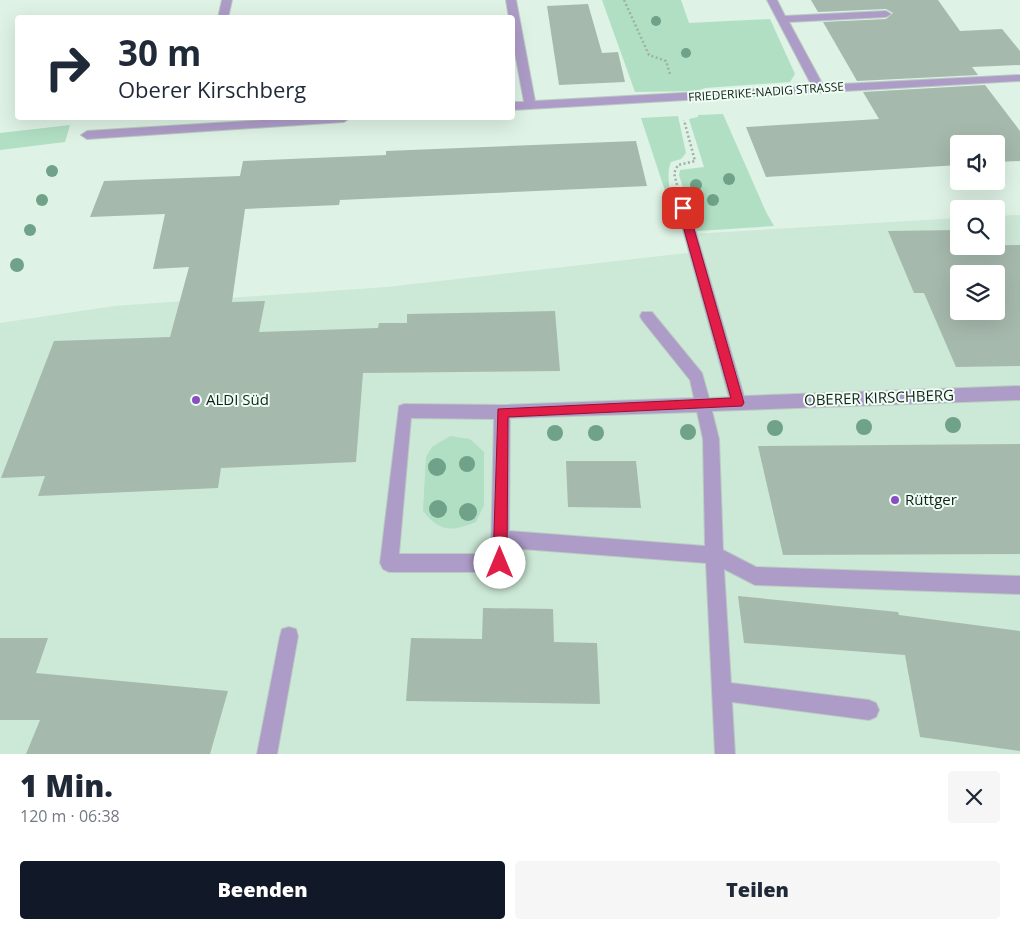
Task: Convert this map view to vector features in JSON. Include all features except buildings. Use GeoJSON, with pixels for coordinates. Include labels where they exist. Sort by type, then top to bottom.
{"type":"FeatureCollection","features":[{"type":"Feature","properties":{"kind":"street"},"geometry":{"type":"LineString","coordinates":[[224,15],[227,0]]}},
{"type":"Feature","properties":{"kind":"street"},"geometry":{"type":"LineString","coordinates":[[511,0],[514,15]]}},
{"type":"Feature","properties":{"kind":"street"},"geometry":{"type":"LineString","coordinates":[[772,0],[819,88]]}},
{"type":"Feature","properties":{"kind":"street"},"geometry":{"type":"LineString","coordinates":[[782,19],[886,14]]}},
{"type":"Feature","properties":{"kind":"street"},"geometry":{"type":"LineString","coordinates":[[515,22],[530,105]]}},
{"type":"Feature","properties":{"kind":"street","name":"FRIEDERIKE-NADIG STRASSE"},"geometry":{"type":"LineString","coordinates":[[515,106],[1020,78]]}},
{"type":"Feature","properties":{"kind":"street"},"geometry":{"type":"LineString","coordinates":[[87,135],[201,122],[272,120]]}},
{"type":"Feature","properties":{"kind":"street"},"geometry":{"type":"LineString","coordinates":[[683,208],[738,403]]}},
{"type":"Feature","properties":{"kind":"street"},"geometry":{"type":"LineString","coordinates":[[647,316],[698,378],[711,439],[714,555],[725,754]]}},
{"type":"Feature","properties":{"kind":"street","name":"OBERER KIRSCHBERG"},"geometry":{"type":"LineString","coordinates":[[502,412],[500,563],[388,562],[404,412],[502,412],[1020,393]]}},
{"type":"Feature","properties":{"kind":"street"},"geometry":{"type":"LineString","coordinates":[[500,539],[714,555],[755,576],[1020,586]]}},
{"type":"Feature","properties":{"kind":"street"},"geometry":{"type":"LineString","coordinates":[[267,754],[290,636]]}},
{"type":"Feature","properties":{"kind":"street"},"geometry":{"type":"LineString","coordinates":[[721,691],[869,710]]}},
{"type":"Feature","properties":{"kind":"shaded area"},"geometry":{"type":"Polygon","coordinates":[[[602,0],[681,0],[689,23],[770,19],[795,74],[790,82],[705,88],[696,91],[635,92],[602,0]]]}},
{"type":"Feature","properties":{"kind":"shaded area"},"geometry":{"type":"Polygon","coordinates":[[[723,114],[774,226],[697,231],[679,175],[680,170],[704,167],[689,119],[698,117],[698,115],[723,114]]]}},
{"type":"Feature","properties":{"kind":"shaded area"},"geometry":{"type":"Polygon","coordinates":[[[678,116],[686,153],[681,159],[671,162],[669,167],[669,203],[641,118],[678,116]]]}},
{"type":"Feature","properties":{"kind":"shaded area"},"geometry":{"type":"Polygon","coordinates":[[[70,125],[65,142],[0,150],[0,133],[70,125]]]}},
{"type":"Feature","properties":{"kind":"shaded area"},"geometry":{"type":"Polygon","coordinates":[[[1020,215],[1020,754],[0,754],[0,323],[114,306],[387,287],[696,252],[691,234],[950,219],[950,255],[1005,255],[1005,216],[1020,215]]]}},
{"type":"Feature","properties":{"kind":"shaded area"},"geometry":{"type":"Polygon","coordinates":[[[450,436],[470,439],[484,452],[484,505],[476,522],[460,527],[446,528],[435,523],[423,511],[426,457],[432,447],[450,436]]]}},
{"type":"Feature","properties":{"kind":"place","name":"ALDI Süd"},"geometry":{"type":"Point","coordinates":[196,400]}},
{"type":"Feature","properties":{"kind":"place","name":"Rüttger"},"geometry":{"type":"Point","coordinates":[895,500]}},
{"type":"Feature","properties":{"kind":"route"},"geometry":{"type":"LineString","coordinates":[[500,563],[502,412],[738,403],[683,208]]}}]}
